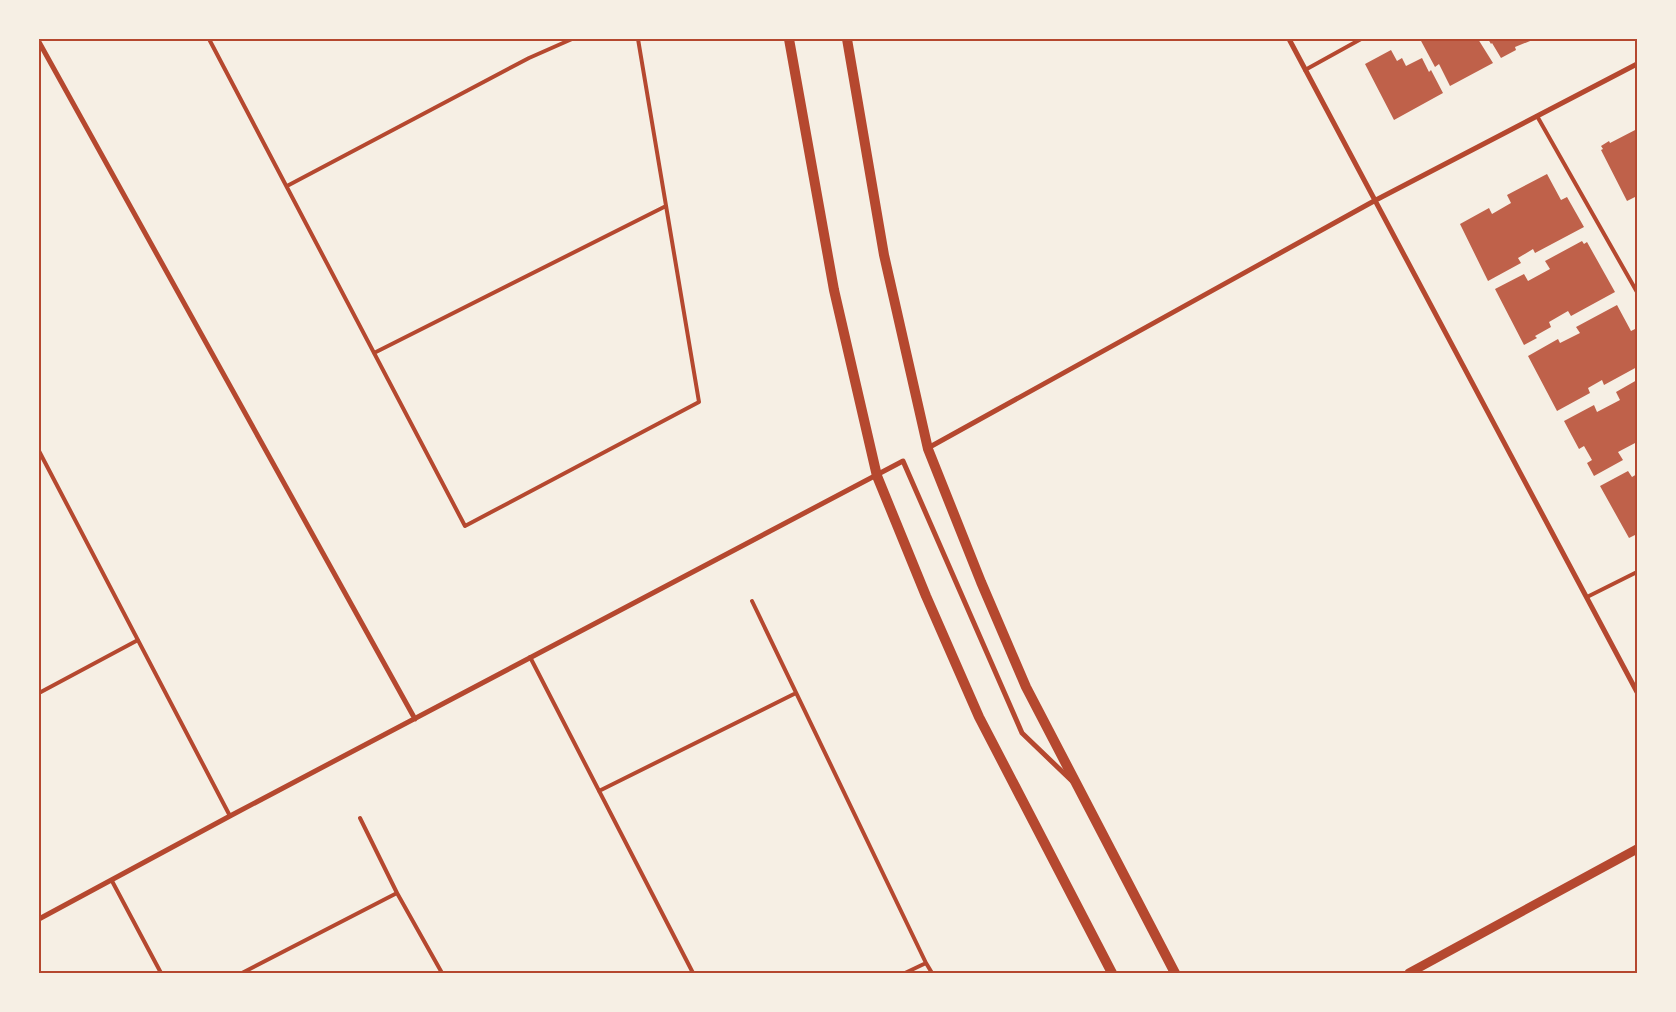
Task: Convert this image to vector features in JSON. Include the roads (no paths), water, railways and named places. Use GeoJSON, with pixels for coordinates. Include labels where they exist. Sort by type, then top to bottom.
{"type":"FeatureCollection","features":[{"type":"Feature","properties":{"kind":"main road"},"geometry":{"type":"LineString","coordinates":[[789,39],[834,290],[877,476],[926,596],[979,717],[1112,973]]}},
{"type":"Feature","properties":{"kind":"main road"},"geometry":{"type":"LineString","coordinates":[[847,39],[884,255],[928,448],[981,582],[1026,687],[1175,973]]}},
{"type":"Feature","properties":{"kind":"street"},"geometry":{"type":"LineString","coordinates":[[1288,39],[1637,692]]}},
{"type":"Feature","properties":{"kind":"street"},"geometry":{"type":"LineString","coordinates":[[39,42],[415,719]]}},
{"type":"Feature","properties":{"kind":"street"},"geometry":{"type":"LineString","coordinates":[[928,448],[1374,201],[1637,64]]}},
{"type":"Feature","properties":{"kind":"street"},"geometry":{"type":"LineString","coordinates":[[39,919],[230,816],[903,461],[1022,733],[1078,787]]}},
{"type":"Feature","properties":{"kind":"street"},"geometry":{"type":"LineString","coordinates":[[1409,973],[1637,849]]}},
{"type":"Feature","properties":{"kind":"lane"},"geometry":{"type":"LineString","coordinates":[[209,39],[465,526],[699,402],[638,39]]}},
{"type":"Feature","properties":{"kind":"lane"},"geometry":{"type":"LineString","coordinates":[[287,186],[529,58],[572,39]]}},
{"type":"Feature","properties":{"kind":"lane"},"geometry":{"type":"LineString","coordinates":[[1305,70],[1361,39]]}},
{"type":"Feature","properties":{"kind":"lane"},"geometry":{"type":"LineString","coordinates":[[1537,116],[1637,292]]}},
{"type":"Feature","properties":{"kind":"lane"},"geometry":{"type":"LineString","coordinates":[[374,353],[666,206]]}},
{"type":"Feature","properties":{"kind":"lane"},"geometry":{"type":"LineString","coordinates":[[39,451],[230,816]]}},
{"type":"Feature","properties":{"kind":"lane"},"geometry":{"type":"LineString","coordinates":[[1586,597],[1637,572]]}},
{"type":"Feature","properties":{"kind":"lane"},"geometry":{"type":"LineString","coordinates":[[752,601],[932,973]]}},
{"type":"Feature","properties":{"kind":"lane"},"geometry":{"type":"LineString","coordinates":[[39,693],[138,640]]}},
{"type":"Feature","properties":{"kind":"lane"},"geometry":{"type":"LineString","coordinates":[[530,657],[693,973]]}},
{"type":"Feature","properties":{"kind":"lane"},"geometry":{"type":"LineString","coordinates":[[599,791],[796,693]]}},
{"type":"Feature","properties":{"kind":"lane"},"geometry":{"type":"LineString","coordinates":[[360,818],[442,973]]}},
{"type":"Feature","properties":{"kind":"lane"},"geometry":{"type":"LineString","coordinates":[[112,880],[161,973]]}},
{"type":"Feature","properties":{"kind":"lane"},"geometry":{"type":"LineString","coordinates":[[242,973],[398,893]]}},
{"type":"Feature","properties":{"kind":"lane"},"geometry":{"type":"LineString","coordinates":[[905,973],[926,963]]}}]}
